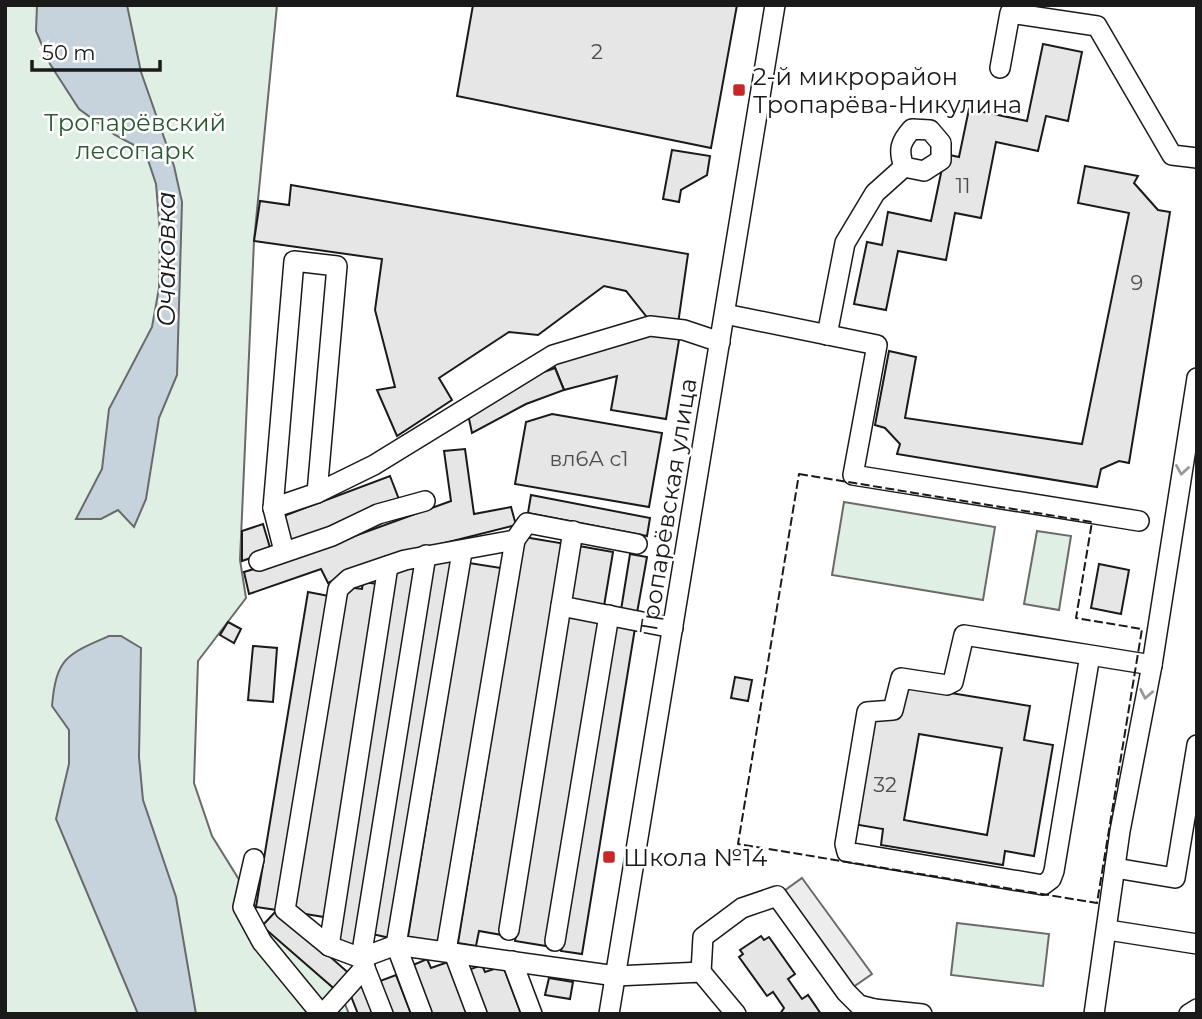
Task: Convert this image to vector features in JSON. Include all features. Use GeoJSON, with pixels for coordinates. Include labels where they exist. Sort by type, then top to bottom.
{"type":"FeatureCollection","features":[{"type":"Feature","properties":{"kind":"street","name":"Тропарёвская улица"},"geometry":{"type":"LineString","coordinates":[[610,1014],[775,5]]}},
{"type":"Feature","properties":{"kind":"street"},"geometry":{"type":"LineString","coordinates":[[1000,68],[1010,13],[1097,26],[1172,155],[1197,158]]}},
{"type":"Feature","properties":{"kind":"street"},"geometry":{"type":"LineString","coordinates":[[827,335],[845,243],[875,193],[904,167]]}},
{"type":"Feature","properties":{"kind":"street"},"geometry":{"type":"LineString","coordinates":[[284,551],[273,508],[294,261],[337,266],[317,493]]}},
{"type":"Feature","properties":{"kind":"street"},"geometry":{"type":"LineString","coordinates":[[725,314],[877,345],[853,475],[1139,521]]}},
{"type":"Feature","properties":{"kind":"street"},"geometry":{"type":"LineString","coordinates":[[273,508],[317,493],[374,465],[553,355],[650,326],[684,330],[720,342]]}},
{"type":"Feature","properties":{"kind":"street"},"geometry":{"type":"LineString","coordinates":[[1094,1014],[1115,868],[1193,432],[1197,378]]}},
{"type":"Feature","properties":{"kind":"street"},"geometry":{"type":"LineString","coordinates":[[259,561],[332,537],[377,514],[425,501]]}},
{"type":"Feature","properties":{"kind":"street"},"geometry":{"type":"LineString","coordinates":[[477,1014],[450,952],[515,540],[527,523],[636,544]]}},
{"type":"Feature","properties":{"kind":"street"},"geometry":{"type":"LineString","coordinates":[[509,930],[573,531]]}},
{"type":"Feature","properties":{"kind":"street"},"geometry":{"type":"LineString","coordinates":[[363,962],[329,946],[285,910],[338,589],[349,579],[426,555],[462,552],[515,540]]}},
{"type":"Feature","properties":{"kind":"street"},"geometry":{"type":"LineString","coordinates":[[422,1014],[396,945],[462,552]]}},
{"type":"Feature","properties":{"kind":"street"},"geometry":{"type":"LineString","coordinates":[[383,1014],[363,962],[426,555]]}},
{"type":"Feature","properties":{"kind":"street"},"geometry":{"type":"LineString","coordinates":[[329,946],[388,566]]}},
{"type":"Feature","properties":{"kind":"street"},"geometry":{"type":"LineString","coordinates":[[561,606],[673,628]]}},
{"type":"Feature","properties":{"kind":"street"},"geometry":{"type":"LineString","coordinates":[[555,941],[609,615]]}},
{"type":"Feature","properties":{"kind":"street"},"geometry":{"type":"LineString","coordinates":[[1090,655],[1052,879],[1043,885],[1034,885],[848,852],[845,844],[867,712],[893,710],[901,678],[947,685],[953,682],[964,635],[1090,655],[1152,665]]}},
{"type":"Feature","properties":{"kind":"street"},"geometry":{"type":"LineString","coordinates":[[1115,868],[1175,877],[1197,745]]}},
{"type":"Feature","properties":{"kind":"street"},"geometry":{"type":"LineString","coordinates":[[254,859],[243,907],[262,942],[322,1014],[363,962],[396,945],[616,976],[701,972]]}},
{"type":"Feature","properties":{"kind":"street"},"geometry":{"type":"LineString","coordinates":[[736,1014],[701,972],[702,937],[742,908],[777,896],[846,992],[859,1005],[874,1011],[922,1014]]}},
{"type":"Feature","properties":{"kind":"street"},"geometry":{"type":"LineString","coordinates":[[1108,930],[1197,944]]}},
{"type":"Feature","properties":{"kind":"street"},"geometry":{"type":"LineString","coordinates":[[512,961],[533,1014]]}},
{"type":"Feature","properties":{"kind":"street"},"geometry":{"type":"LineString","coordinates":[[1189,1014],[1197,1009]]}},
{"type":"Feature","properties":{"kind":"green space","name":"Тропарёвский лесопарк"},"geometry":{"type":"Polygon","coordinates":[[[5,5],[277,5],[254,241],[240,560],[246,598],[198,661],[194,783],[212,836],[256,907],[253,917],[341,994],[349,1014],[5,1014],[5,5]]]}},
{"type":"Feature","properties":{"kind":"green space"},"geometry":{"type":"Polygon","coordinates":[[[844,502],[995,527],[983,600],[832,575],[844,502]]]}},
{"type":"Feature","properties":{"kind":"green space"},"geometry":{"type":"Polygon","coordinates":[[[1037,531],[1071,536],[1059,610],[1024,604],[1037,531]]]}},
{"type":"Feature","properties":{"kind":"green space"},"geometry":{"type":"Polygon","coordinates":[[[957,923],[1049,934],[1043,986],[951,975],[957,923]]]}},
{"type":"Feature","properties":{"kind":"shaded area"},"geometry":{"type":"Polygon","coordinates":[[[802,878],[872,974],[846,992],[777,896],[802,878]]]}},
{"type":"Feature","properties":{"kind":"water","name":"Очаковка"},"geometry":{"type":"Polygon","coordinates":[[[37,5],[127,5],[141,72],[174,166],[182,202],[177,375],[159,418],[146,499],[134,527],[118,510],[101,519],[76,519],[102,469],[109,409],[152,327],[159,288],[160,232],[156,184],[145,151],[115,135],[79,109],[50,64],[36,31],[37,5]]]}},
{"type":"Feature","properties":{"kind":"water"},"geometry":{"type":"Polygon","coordinates":[[[109,636],[121,636],[141,648],[139,757],[143,800],[176,897],[196,1014],[138,1014],[56,819],[69,764],[69,730],[52,706],[57,677],[66,660],[74,653],[109,636]]]}},
{"type":"Feature","properties":{"kind":"building"},"geometry":{"type":"Polygon","coordinates":[[[473,5],[737,5],[711,148],[457,96],[473,5]]]}},
{"type":"Feature","properties":{"kind":"building"},"geometry":{"type":"Polygon","coordinates":[[[1043,44],[1082,52],[1068,121],[1046,116],[1038,151],[996,142],[981,218],[955,213],[946,260],[898,251],[886,310],[854,304],[867,242],[882,245],[888,212],[931,221],[945,154],[959,157],[969,109],[1027,121],[1043,44]]]}},
{"type":"Feature","properties":{"kind":"building"},"geometry":{"type":"Polygon","coordinates":[[[672,150],[710,156],[707,175],[681,190],[679,202],[663,199],[672,150]]]}},
{"type":"Feature","properties":{"kind":"building"},"geometry":{"type":"Polygon","coordinates":[[[1085,166],[1138,176],[1134,183],[1158,210],[1170,212],[1129,463],[1119,461],[1101,469],[1097,487],[897,454],[900,444],[885,428],[875,425],[889,351],[916,357],[905,418],[1082,444],[1129,213],[1078,203],[1085,166]]]}},
{"type":"Feature","properties":{"kind":"building"},"geometry":{"type":"Polygon","coordinates":[[[291,185],[688,254],[678,324],[650,321],[626,291],[604,286],[538,335],[509,332],[439,378],[452,400],[397,436],[377,390],[395,387],[375,310],[382,259],[254,241],[260,201],[289,205],[291,185]]]}},
{"type":"Feature","properties":{"kind":"building"},"geometry":{"type":"Polygon","coordinates":[[[649,332],[680,334],[666,419],[611,410],[617,376],[564,390],[553,363],[649,332]]]}},
{"type":"Feature","properties":{"kind":"building"},"geometry":{"type":"Polygon","coordinates":[[[555,368],[564,390],[526,404],[472,433],[468,414],[524,379],[555,368]]]}},
{"type":"Feature","properties":{"kind":"building"},"geometry":{"type":"Polygon","coordinates":[[[552,414],[662,433],[649,507],[515,484],[526,422],[552,414]]]}},
{"type":"Feature","properties":{"kind":"building"},"geometry":{"type":"Polygon","coordinates":[[[465,449],[474,514],[511,507],[516,525],[385,558],[328,583],[321,569],[249,594],[244,572],[316,550],[451,501],[444,451],[465,449]]]}},
{"type":"Feature","properties":{"kind":"building"},"geometry":{"type":"Polygon","coordinates":[[[390,476],[400,502],[291,543],[281,517],[390,476]]]}},
{"type":"Feature","properties":{"kind":"building"},"geometry":{"type":"Polygon","coordinates":[[[531,495],[650,518],[647,536],[528,513],[531,495]]]}},
{"type":"Feature","properties":{"kind":"building"},"geometry":{"type":"Polygon","coordinates":[[[263,524],[271,551],[242,561],[242,531],[263,524]]]}},
{"type":"Feature","properties":{"kind":"building"},"geometry":{"type":"Polygon","coordinates":[[[524,537],[566,544],[502,935],[479,931],[476,946],[458,943],[524,537]]]}},
{"type":"Feature","properties":{"kind":"building"},"geometry":{"type":"Polygon","coordinates":[[[579,546],[613,552],[604,606],[570,601],[579,546]]]}},
{"type":"Feature","properties":{"kind":"building"},"geometry":{"type":"Polygon","coordinates":[[[630,554],[647,557],[637,613],[621,610],[630,554]]]}},
{"type":"Feature","properties":{"kind":"building"},"geometry":{"type":"Polygon","coordinates":[[[433,559],[452,561],[390,938],[372,934],[433,559]]]}},
{"type":"Feature","properties":{"kind":"building"},"geometry":{"type":"Polygon","coordinates":[[[469,563],[501,568],[440,942],[408,937],[469,563]]]}},
{"type":"Feature","properties":{"kind":"building"},"geometry":{"type":"Polygon","coordinates":[[[1099,564],[1129,570],[1121,614],[1091,608],[1099,564]]]}},
{"type":"Feature","properties":{"kind":"building"},"geometry":{"type":"Polygon","coordinates":[[[397,566],[416,569],[354,945],[336,941],[397,566]]]}},
{"type":"Feature","properties":{"kind":"building"},"geometry":{"type":"Polygon","coordinates":[[[363,582],[378,584],[324,917],[293,912],[346,587],[362,589],[363,582]]]}},
{"type":"Feature","properties":{"kind":"building"},"geometry":{"type":"Polygon","coordinates":[[[308,592],[329,596],[277,910],[256,907],[308,592]]]}},
{"type":"Feature","properties":{"kind":"building"},"geometry":{"type":"Polygon","coordinates":[[[568,615],[599,620],[546,946],[515,941],[568,615]]]}},
{"type":"Feature","properties":{"kind":"building"},"geometry":{"type":"Polygon","coordinates":[[[228,622],[241,629],[234,643],[220,635],[228,622]]]}},
{"type":"Feature","properties":{"kind":"building"},"geometry":{"type":"Polygon","coordinates":[[[615,625],[635,628],[582,954],[561,951],[615,625]]]}},
{"type":"Feature","properties":{"kind":"building"},"geometry":{"type":"Polygon","coordinates":[[[253,646],[277,648],[273,702],[248,700],[253,646]]]}},
{"type":"Feature","properties":{"kind":"building"},"geometry":{"type":"Polygon","coordinates":[[[735,677],[752,680],[748,701],[731,698],[735,677]]]}},
{"type":"Feature","properties":{"kind":"building"},"geometry":{"type":"Polygon","coordinates":[[[902,685],[1030,706],[1024,740],[1053,745],[1034,856],[1005,851],[1003,865],[881,845],[883,829],[853,824],[871,714],[896,718],[902,685]],[[919,734],[904,820],[987,835],[1002,748],[919,734]]]}},
{"type":"Feature","properties":{"kind":"building"},"geometry":{"type":"Polygon","coordinates":[[[277,910],[352,976],[338,992],[262,926],[277,910]]]}},
{"type":"Feature","properties":{"kind":"building"},"geometry":{"type":"Polygon","coordinates":[[[761,936],[764,940],[769,937],[795,974],[788,979],[802,999],[808,995],[821,1014],[780,1014],[784,1008],[773,992],[767,996],[739,957],[743,954],[740,950],[761,936]]]}},
{"type":"Feature","properties":{"kind":"building"},"geometry":{"type":"Polygon","coordinates":[[[427,959],[431,968],[448,962],[468,1014],[431,1014],[413,965],[427,959]]]}},
{"type":"Feature","properties":{"kind":"building"},"geometry":{"type":"Polygon","coordinates":[[[482,965],[485,972],[503,966],[521,1014],[485,1014],[468,970],[482,965]]]}},
{"type":"Feature","properties":{"kind":"building"},"geometry":{"type":"Polygon","coordinates":[[[396,975],[411,1014],[393,1014],[380,981],[396,975]]]}},
{"type":"Feature","properties":{"kind":"building"},"geometry":{"type":"Polygon","coordinates":[[[549,978],[573,982],[570,999],[545,995],[549,978]]]}},
{"type":"Feature","properties":{"kind":"building"},"geometry":{"type":"Polygon","coordinates":[[[363,986],[374,1014],[358,1014],[349,991],[363,986]]]}},
{"type":"Feature","properties":{"kind":"fence"},"geometry":{"type":"LineString","coordinates":[[799,474],[1092,522],[1076,618],[1142,629],[1097,903],[738,844],[799,474]]}},
{"type":"Feature","properties":{"kind":"place","name":"2-й микрорайон Тропарёва-Никулина"},"geometry":{"type":"Point","coordinates":[739,90]}},
{"type":"Feature","properties":{"kind":"place","name":"Школа №14"},"geometry":{"type":"Point","coordinates":[609,857]}}]}
